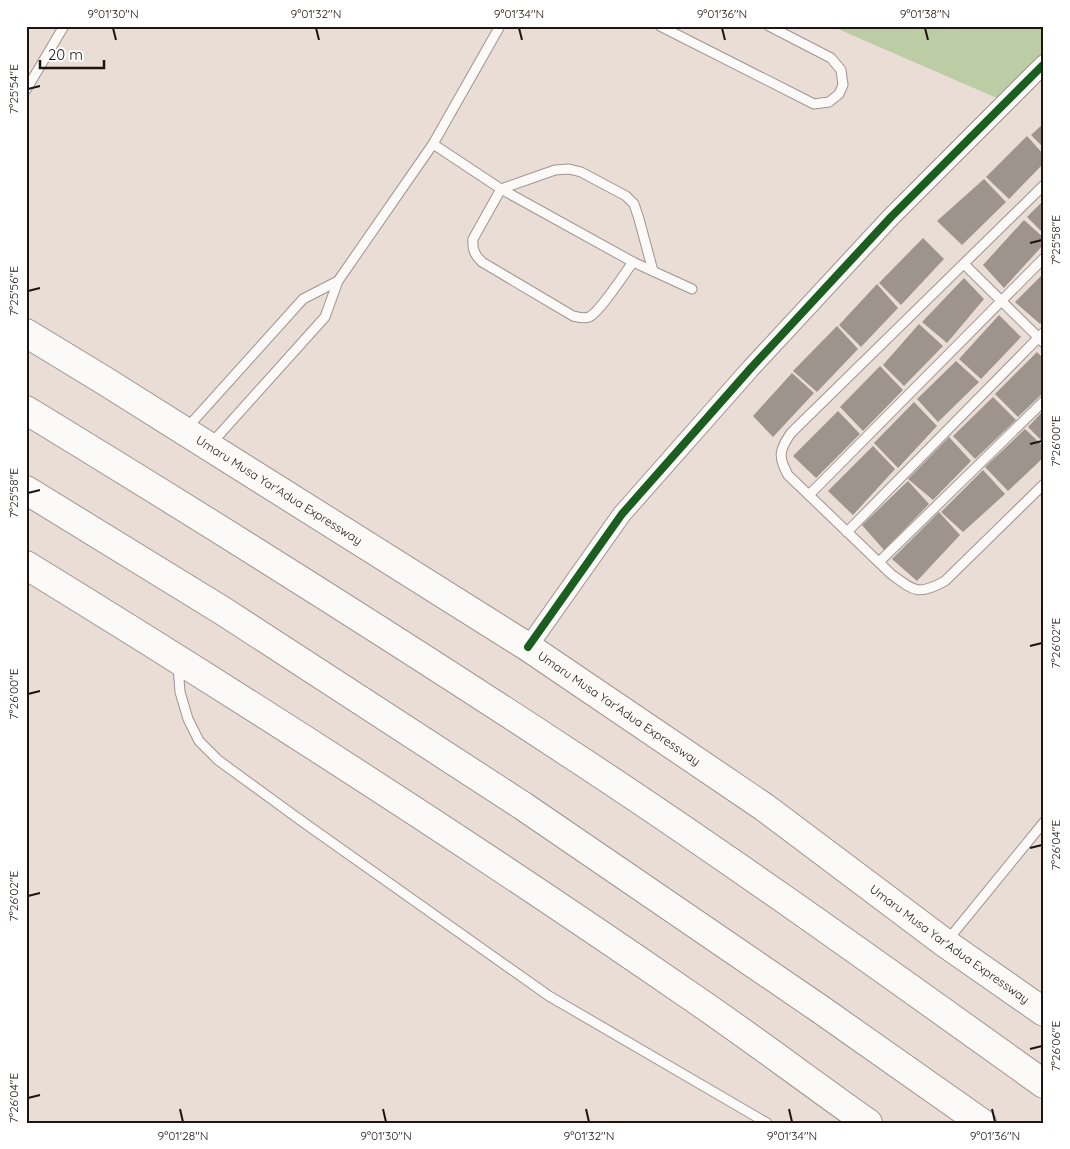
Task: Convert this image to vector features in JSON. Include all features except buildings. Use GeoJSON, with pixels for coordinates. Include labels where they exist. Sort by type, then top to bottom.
{"type":"FeatureCollection","features":[{"type":"Feature","properties":{"kind":"highway","name":"Umaru Musa Yar'Adua Expressway"},"geometry":{"type":"LineString","coordinates":[[26,333],[528,647],[764,807],[946,943],[1044,1012]]}},
{"type":"Feature","properties":{"kind":"highway"},"geometry":{"type":"LineString","coordinates":[[26,410],[205,520],[568,752],[729,861],[1044,1084]]}},
{"type":"Feature","properties":{"kind":"highway"},"geometry":{"type":"LineString","coordinates":[[26,490],[223,611],[523,806],[820,1009],[982,1123]]}},
{"type":"Feature","properties":{"kind":"highway"},"geometry":{"type":"LineString","coordinates":[[26,564],[177,658],[492,861],[688,994],[868,1123]]}},
{"type":"Feature","properties":{"kind":"street"},"geometry":{"type":"LineString","coordinates":[[528,647],[622,514],[744,375],[891,217],[1044,64]]}},
{"type":"Feature","properties":{"kind":"lane"},"geometry":{"type":"LineString","coordinates":[[26,90],[64,26]]}},
{"type":"Feature","properties":{"kind":"lane"},"geometry":{"type":"LineString","coordinates":[[209,446],[325,317],[338,281],[433,144],[500,26]]}},
{"type":"Feature","properties":{"kind":"lane"},"geometry":{"type":"LineString","coordinates":[[660,26],[814,104],[829,102],[839,94],[843,85],[841,70],[831,58],[769,26]]}},
{"type":"Feature","properties":{"kind":"lane"},"geometry":{"type":"LineString","coordinates":[[433,144],[501,189],[633,262],[692,289]]}},
{"type":"Feature","properties":{"kind":"lane"},"geometry":{"type":"LineString","coordinates":[[633,262],[597,310],[590,317],[582,318],[573,316],[482,262],[475,256],[472,247],[473,239],[501,189],[555,170],[569,170],[581,172],[626,196],[634,204],[653,271]]}},
{"type":"Feature","properties":{"kind":"lane"},"geometry":{"type":"LineString","coordinates":[[1044,185],[791,433],[782,446],[781,462],[788,475],[879,562],[908,587],[922,592],[945,581],[1044,484]]}},
{"type":"Feature","properties":{"kind":"lane"},"geometry":{"type":"LineString","coordinates":[[809,495],[1044,258]]}},
{"type":"Feature","properties":{"kind":"lane"},"geometry":{"type":"LineString","coordinates":[[847,532],[1042,337],[964,264]]}},
{"type":"Feature","properties":{"kind":"lane"},"geometry":{"type":"LineString","coordinates":[[184,431],[304,299],[338,281]]}},
{"type":"Feature","properties":{"kind":"lane"},"geometry":{"type":"LineString","coordinates":[[879,562],[1044,401]]}},
{"type":"Feature","properties":{"kind":"lane"},"geometry":{"type":"LineString","coordinates":[[177,658],[180,692],[188,719],[200,741],[218,760],[549,996],[767,1123]]}},
{"type":"Feature","properties":{"kind":"lane"},"geometry":{"type":"LineString","coordinates":[[946,943],[1044,822]]}},
{"type":"Feature","properties":{"kind":"green space"},"geometry":{"type":"Polygon","coordinates":[[[831,26],[1044,26],[1044,64],[1006,102],[831,26]]]}},
{"type":"Feature","properties":{"kind":"cycle path"},"geometry":{"type":"LineString","coordinates":[[528,647],[622,514],[751,368],[891,217],[1044,64]]}}]}
